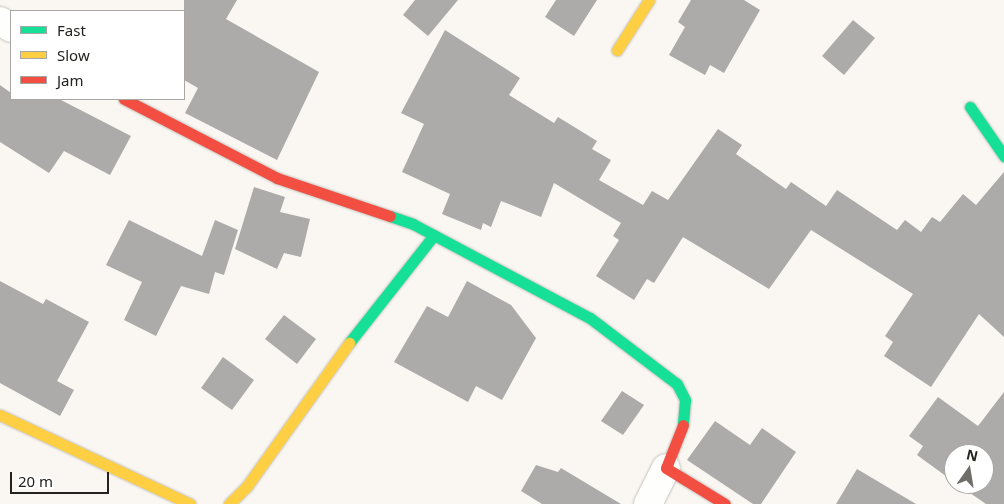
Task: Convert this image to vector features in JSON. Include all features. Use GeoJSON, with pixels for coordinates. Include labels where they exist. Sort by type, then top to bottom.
{"type":"FeatureCollection","features":[{"type":"Feature","properties":{"kind":"street"},"geometry":{"type":"LineString","coordinates":[[617,50],[649,0]]}},
{"type":"Feature","properties":{"kind":"street"},"geometry":{"type":"LineString","coordinates":[[126,100],[277,178],[413,224],[590,318],[677,384],[685,400],[686,418],[666,468],[648,504]]}},
{"type":"Feature","properties":{"kind":"street"},"geometry":{"type":"LineString","coordinates":[[970,107],[1004,156]]}},
{"type":"Feature","properties":{"kind":"street"},"geometry":{"type":"LineString","coordinates":[[229,504],[247,486],[320,380],[434,235]]}},
{"type":"Feature","properties":{"kind":"street"},"geometry":{"type":"LineString","coordinates":[[0,415],[190,504]]}},
{"type":"Feature","properties":{"kind":"street"},"geometry":{"type":"LineString","coordinates":[[666,468],[725,504]]}},
{"type":"Feature","properties":{"kind":"building"},"geometry":{"type":"Polygon","coordinates":[[[184,0],[237,0],[226,19],[319,72],[277,160],[185,113],[198,88],[185,81],[184,0]]]}},
{"type":"Feature","properties":{"kind":"building"},"geometry":{"type":"Polygon","coordinates":[[[415,0],[458,0],[428,36],[403,15],[415,0]]]}},
{"type":"Feature","properties":{"kind":"building"},"geometry":{"type":"Polygon","coordinates":[[[556,0],[597,0],[574,36],[545,17],[556,0]]]}},
{"type":"Feature","properties":{"kind":"building"},"geometry":{"type":"Polygon","coordinates":[[[691,0],[744,0],[760,10],[724,73],[710,65],[705,75],[669,55],[685,27],[678,22],[691,0]]]}},
{"type":"Feature","properties":{"kind":"building"},"geometry":{"type":"Polygon","coordinates":[[[853,20],[875,38],[844,75],[822,56],[853,20]]]}},
{"type":"Feature","properties":{"kind":"building"},"geometry":{"type":"Polygon","coordinates":[[[445,30],[520,78],[509,95],[554,123],[558,117],[597,141],[592,149],[611,160],[599,180],[643,205],[652,191],[668,200],[718,129],[742,145],[736,154],[786,189],[791,182],[826,206],[837,190],[897,230],[905,220],[921,232],[932,217],[940,222],[963,194],[976,205],[1004,172],[1004,337],[979,314],[931,387],[884,356],[893,342],[885,336],[913,294],[811,230],[769,289],[683,237],[654,283],[647,279],[634,300],[596,276],[619,240],[613,236],[621,223],[554,183],[541,217],[501,201],[491,227],[483,223],[481,230],[442,214],[450,194],[402,172],[424,124],[401,113],[445,30]]]}},
{"type":"Feature","properties":{"kind":"building"},"geometry":{"type":"Polygon","coordinates":[[[0,85],[10,92],[10,100],[61,100],[131,136],[110,175],[64,151],[49,173],[0,142],[0,85]]]}},
{"type":"Feature","properties":{"kind":"building"},"geometry":{"type":"Polygon","coordinates":[[[254,187],[285,197],[280,212],[310,219],[301,257],[284,253],[277,269],[235,249],[254,187]]]}},
{"type":"Feature","properties":{"kind":"building"},"geometry":{"type":"Polygon","coordinates":[[[129,220],[202,256],[215,220],[238,230],[224,275],[215,272],[209,294],[181,286],[156,336],[124,320],[142,282],[106,265],[129,220]]]}},
{"type":"Feature","properties":{"kind":"building"},"geometry":{"type":"Polygon","coordinates":[[[0,281],[43,304],[46,299],[89,322],[57,381],[74,390],[60,416],[0,383],[0,281]]]}},
{"type":"Feature","properties":{"kind":"building"},"geometry":{"type":"Polygon","coordinates":[[[467,281],[511,305],[536,338],[502,400],[476,386],[468,402],[394,362],[427,306],[448,317],[467,281]]]}},
{"type":"Feature","properties":{"kind":"building"},"geometry":{"type":"Polygon","coordinates":[[[284,315],[316,339],[297,364],[265,339],[284,315]]]}},
{"type":"Feature","properties":{"kind":"building"},"geometry":{"type":"Polygon","coordinates":[[[223,357],[254,380],[232,410],[201,388],[223,357]]]}},
{"type":"Feature","properties":{"kind":"building"},"geometry":{"type":"Polygon","coordinates":[[[622,391],[644,405],[623,435],[601,421],[622,391]]]}},
{"type":"Feature","properties":{"kind":"building"},"geometry":{"type":"Polygon","coordinates":[[[1004,392],[1004,504],[986,504],[972,494],[994,494],[994,444],[944,444],[944,475],[917,455],[923,446],[909,436],[938,397],[978,426],[1004,392]]]}},
{"type":"Feature","properties":{"kind":"building"},"geometry":{"type":"Polygon","coordinates":[[[715,421],[750,445],[762,428],[796,452],[761,504],[753,504],[687,460],[715,421]]]}},
{"type":"Feature","properties":{"kind":"building"},"geometry":{"type":"Polygon","coordinates":[[[536,465],[558,472],[561,468],[621,504],[542,504],[521,491],[536,465]]]}},
{"type":"Feature","properties":{"kind":"building"},"geometry":{"type":"Polygon","coordinates":[[[857,469],[916,504],[836,504],[857,469]]]}},
{"type":"Feature","properties":{"kind":"traffic: fast"},"geometry":{"type":"LineString","coordinates":[[970,107],[1004,156]]}},
{"type":"Feature","properties":{"kind":"traffic: fast"},"geometry":{"type":"LineString","coordinates":[[390,216],[413,224],[590,318],[677,384],[685,400],[683,425]]}},
{"type":"Feature","properties":{"kind":"traffic: fast"},"geometry":{"type":"LineString","coordinates":[[349,343],[434,235]]}},
{"type":"Feature","properties":{"kind":"traffic: slow"},"geometry":{"type":"LineString","coordinates":[[617,50],[649,0]]}},
{"type":"Feature","properties":{"kind":"traffic: slow"},"geometry":{"type":"LineString","coordinates":[[229,504],[247,486],[349,343]]}},
{"type":"Feature","properties":{"kind":"traffic: slow"},"geometry":{"type":"LineString","coordinates":[[0,415],[190,504]]}},
{"type":"Feature","properties":{"kind":"traffic: jam"},"geometry":{"type":"LineString","coordinates":[[126,100],[277,178],[390,216]]}},
{"type":"Feature","properties":{"kind":"traffic: jam"},"geometry":{"type":"LineString","coordinates":[[683,425],[666,468],[725,504]]}}]}
